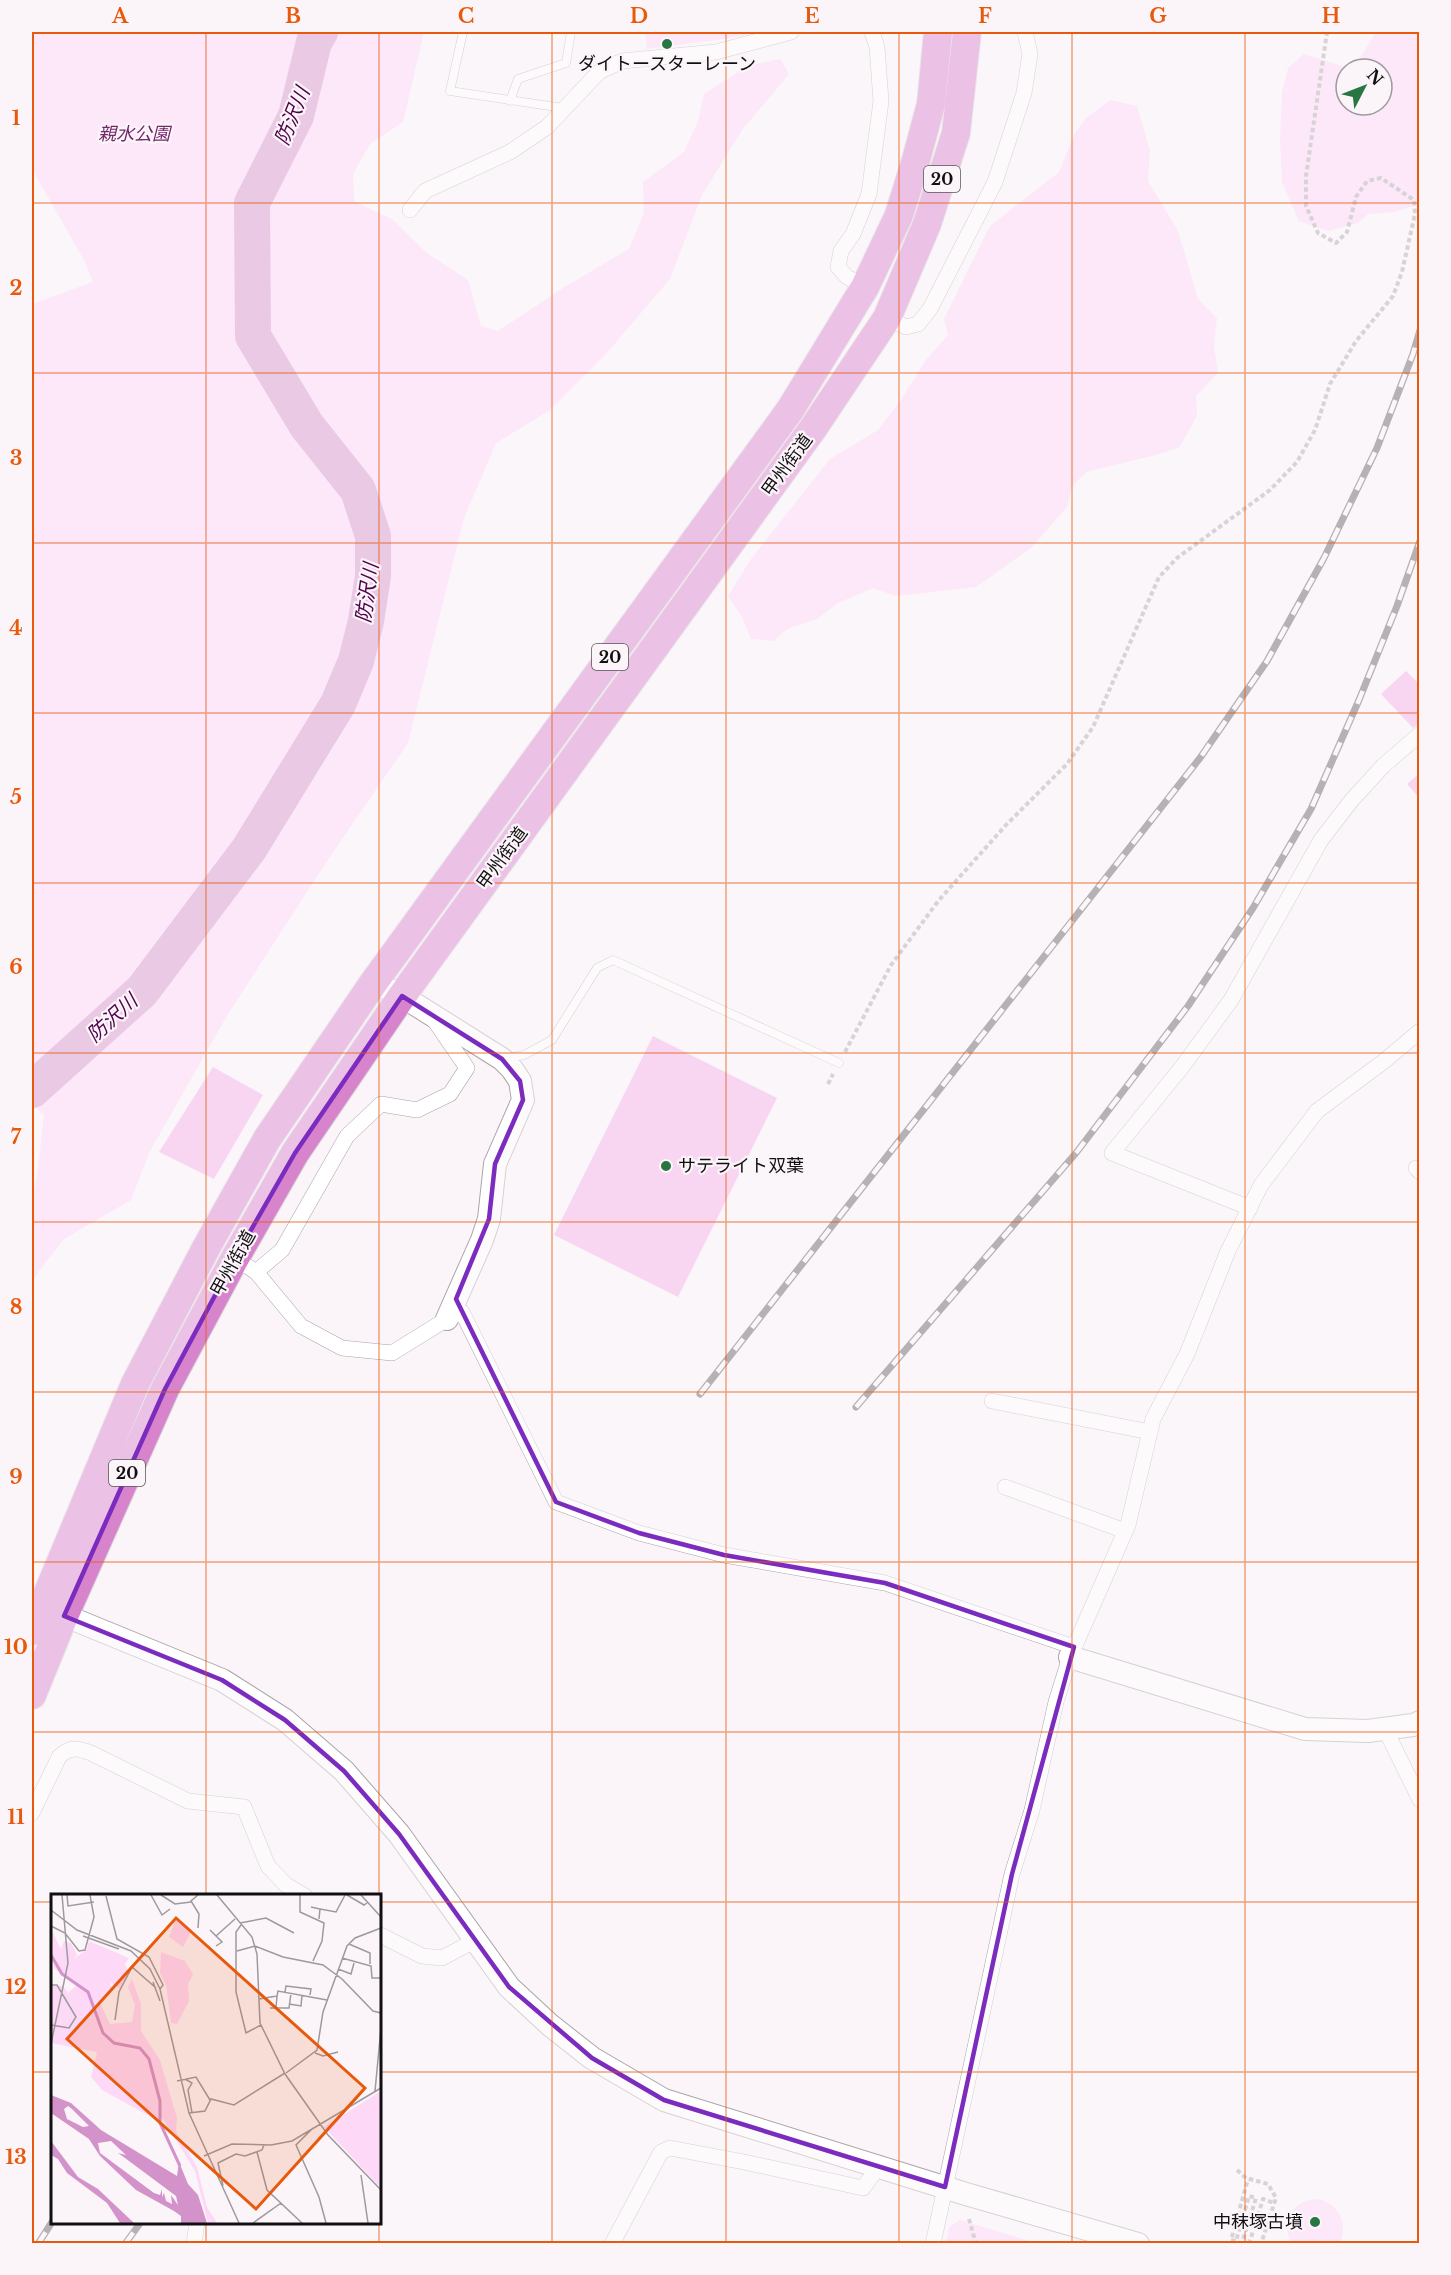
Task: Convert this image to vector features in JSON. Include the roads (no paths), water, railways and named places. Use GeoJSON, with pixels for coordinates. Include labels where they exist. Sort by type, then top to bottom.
{"type":"FeatureCollection","features":[{"type":"Feature","properties":{"kind":"highway","name":"甲州街道"},"geometry":{"type":"LineString","coordinates":[[32,1695],[53,1610],[135,1384],[206,1248],[267,1139],[374,982],[790,410],[865,287],[899,215],[916,160],[931,104],[938,32]]}},
{"type":"Feature","properties":{"kind":"highway","name":"甲州街道"},"geometry":{"type":"LineString","coordinates":[[32,1631],[53,1610],[165,1389],[245,1265],[295,1153],[402,996],[814,427],[887,318],[927,224],[956,133],[967,32]]}},
{"type":"Feature","properties":{"kind":"street"},"geometry":{"type":"LineString","coordinates":[[410,210],[425,190],[510,152],[547,127],[599,72],[622,61],[716,52],[791,32]]}},
{"type":"Feature","properties":{"kind":"street"},"geometry":{"type":"LineString","coordinates":[[865,287],[847,277],[838,267],[841,251],[853,234],[869,194],[880,101],[877,47],[872,32]]}},
{"type":"Feature","properties":{"kind":"street"},"geometry":{"type":"LineString","coordinates":[[887,318],[906,327],[918,324],[930,309],[995,182],[1024,93],[1030,54],[1025,32]]}},
{"type":"Feature","properties":{"kind":"street"},"geometry":{"type":"LineString","coordinates":[[1250,1208],[1112,1153],[1182,1067],[1231,1000],[1321,840],[1351,801],[1383,766],[1419,734]]}},
{"type":"Feature","properties":{"kind":"street"},"geometry":{"type":"LineString","coordinates":[[374,982],[402,996],[502,1059],[520,1081],[523,1100],[495,1164],[489,1219],[447,1319]]}},
{"type":"Feature","properties":{"kind":"street"},"geometry":{"type":"LineString","coordinates":[[428,1013],[467,1068],[450,1094],[417,1110],[381,1104],[347,1136],[282,1250],[245,1265],[301,1326],[342,1348],[392,1353],[462,1312],[556,1502],[639,1533],[723,1555],[885,1583],[1072,1652],[1305,1729],[1368,1731],[1413,1725],[1419,1722]]}},
{"type":"Feature","properties":{"kind":"street"},"geometry":{"type":"LineString","coordinates":[[933,2244],[1012,1874],[1032,1810],[1056,1702],[1072,1652],[1125,1531],[1153,1419],[1187,1354],[1228,1251],[1261,1185],[1317,1111],[1416,1038]]}},
{"type":"Feature","properties":{"kind":"street"},"geometry":{"type":"LineString","coordinates":[[992,1401],[1150,1432]]}},
{"type":"Feature","properties":{"kind":"street"},"geometry":{"type":"LineString","coordinates":[[1005,1487],[1125,1531]]}},
{"type":"Feature","properties":{"kind":"street"},"geometry":{"type":"LineString","coordinates":[[53,1610],[222,1680],[285,1720],[344,1771],[399,1834],[509,1987],[550,2025],[592,2058],[664,2100],[1138,2244]]}},
{"type":"Feature","properties":{"kind":"street"},"geometry":{"type":"LineString","coordinates":[[1385,1729],[1419,1800]]}},
{"type":"Feature","properties":{"kind":"street"},"geometry":{"type":"LineString","coordinates":[[32,1814],[58,1756],[65,1750],[76,1748],[91,1753],[188,1801],[244,1806],[268,1866],[285,1885],[301,1894]]}},
{"type":"Feature","properties":{"kind":"street"},"geometry":{"type":"LineString","coordinates":[[382,1940],[422,1956],[442,1958],[474,1941]]}},
{"type":"Feature","properties":{"kind":"street"},"geometry":{"type":"LineString","coordinates":[[612,2244],[661,2152],[670,2148],[862,2188],[879,2166]]}},
{"type":"Feature","properties":{"kind":"street"},"geometry":{"type":"LineString","coordinates":[[194,2244],[197,2224]]}},
{"type":"Feature","properties":{"kind":"lane"},"geometry":{"type":"LineString","coordinates":[[463,32],[450,92],[565,108]]}},
{"type":"Feature","properties":{"kind":"lane"},"geometry":{"type":"LineString","coordinates":[[510,101],[518,79],[566,63],[571,32]]}},
{"type":"Feature","properties":{"kind":"lane"},"geometry":{"type":"LineString","coordinates":[[502,1059],[524,1055],[552,1040],[597,968],[612,960],[839,1064]]}},
{"type":"Feature","properties":{"kind":"waterway","name":"防沢川"},"geometry":{"type":"LineString","coordinates":[[32,1090],[142,991],[249,849],[338,704],[356,661],[366,621],[373,576],[373,536],[358,490],[307,426],[253,336],[252,203],[296,116],[314,42],[320,32]]}},
{"type":"Feature","properties":{"kind":"railway"},"geometry":{"type":"LineString","coordinates":[[700,1394],[1200,758],[1267,661],[1324,558],[1377,448],[1420,330]]}},
{"type":"Feature","properties":{"kind":"railway"},"geometry":{"type":"LineString","coordinates":[[856,1407],[1076,1153],[1188,1006],[1253,908],[1311,809],[1359,700],[1397,606],[1420,541]]}},
{"type":"Feature","properties":{"kind":"railway"},"geometry":{"type":"LineString","coordinates":[[38,2244],[51,2224]]}},
{"type":"Feature","properties":{"kind":"railway"},"geometry":{"type":"LineString","coordinates":[[125,2244],[140,2224]]}},
{"type":"Feature","properties":{"kind":"place","name":"ダイトースターレーン"},"geometry":{"type":"Point","coordinates":[667,44]}},
{"type":"Feature","properties":{"kind":"place","name":"サテライト双葉"},"geometry":{"type":"Point","coordinates":[666,1166]}},
{"type":"Feature","properties":{"kind":"place","name":"中秣塚古墳"},"geometry":{"type":"Point","coordinates":[1315,2222]}},
{"type":"Feature","properties":{"kind":"park label","name":"親水公園"},"geometry":{"type":"Point","coordinates":[134,134]}}]}
